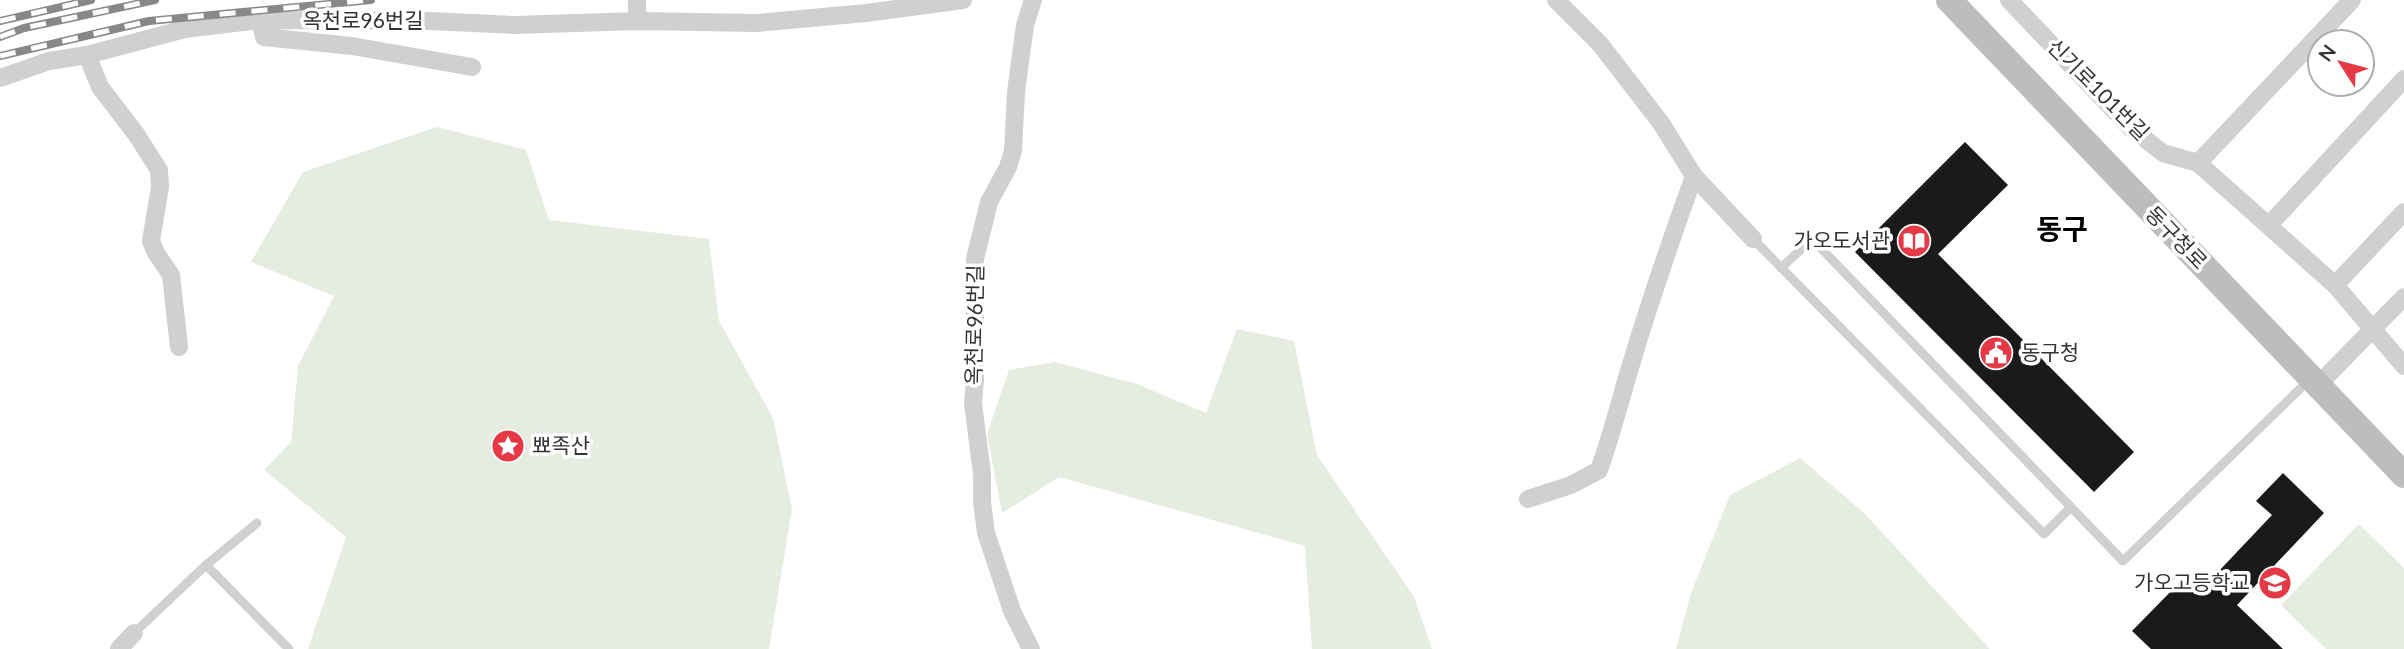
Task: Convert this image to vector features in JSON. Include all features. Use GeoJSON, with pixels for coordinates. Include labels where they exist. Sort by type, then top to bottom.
{"type":"FeatureCollection","features":[{"type":"Feature","properties":{"kind":"main road","name":"동구청로"},"geometry":{"type":"LineString","coordinates":[[1949,0],[2404,475]]}},
{"type":"Feature","properties":{"kind":"street"},"geometry":{"type":"LineString","coordinates":[[637,0],[637,21]]}},
{"type":"Feature","properties":{"kind":"street","name":"옥천로96번길"},"geometry":{"type":"LineString","coordinates":[[0,78],[49,61],[87,55],[185,29],[260,20],[430,21],[514,25],[637,21],[757,23],[866,13],[962,0]]}},
{"type":"Feature","properties":{"kind":"street","name":"옥천로96번길"},"geometry":{"type":"LineString","coordinates":[[1031,649],[1012,611],[986,533],[973,403],[975,259],[989,202],[1008,167],[1013,151],[1016,92],[1025,24],[1033,0]]}},
{"type":"Feature","properties":{"kind":"street"},"geometry":{"type":"LineString","coordinates":[[1556,0],[1600,44],[1661,123],[1694,176],[1753,239]]}},
{"type":"Feature","properties":{"kind":"street","name":"신기로101번길"},"geometry":{"type":"LineString","coordinates":[[2009,0],[2132,129],[2163,153],[2198,163],[2335,285],[2404,366]]}},
{"type":"Feature","properties":{"kind":"street"},"geometry":{"type":"LineString","coordinates":[[2198,163],[2352,0]]}},
{"type":"Feature","properties":{"kind":"street"},"geometry":{"type":"LineString","coordinates":[[260,20],[264,37],[277,40],[352,46],[472,67]]}},
{"type":"Feature","properties":{"kind":"street"},"geometry":{"type":"LineString","coordinates":[[87,55],[100,87],[136,134],[159,170],[160,187],[151,241],[171,275],[179,347]]}},
{"type":"Feature","properties":{"kind":"street"},"geometry":{"type":"LineString","coordinates":[[2270,225],[2404,79]]}},
{"type":"Feature","properties":{"kind":"street"},"geometry":{"type":"LineString","coordinates":[[1528,499],[1571,485],[1600,470],[1663,260],[1694,176]]}},
{"type":"Feature","properties":{"kind":"street"},"geometry":{"type":"LineString","coordinates":[[2335,285],[2404,212]]}},
{"type":"Feature","properties":{"kind":"street"},"geometry":{"type":"LineString","coordinates":[[2314,383],[2373,330],[2404,297]]}},
{"type":"Feature","properties":{"kind":"street"},"geometry":{"type":"LineString","coordinates":[[119,649],[134,633]]}},
{"type":"Feature","properties":{"kind":"lane"},"geometry":{"type":"LineString","coordinates":[[1753,239],[2044,534],[2071,507]]}},
{"type":"Feature","properties":{"kind":"lane"},"geometry":{"type":"LineString","coordinates":[[1781,268],[1812,239],[2123,561],[2314,383]]}},
{"type":"Feature","properties":{"kind":"lane"},"geometry":{"type":"LineString","coordinates":[[134,633],[206,565],[257,523]]}},
{"type":"Feature","properties":{"kind":"lane"},"geometry":{"type":"LineString","coordinates":[[206,565],[289,649]]}},
{"type":"Feature","properties":{"kind":"shaded area"},"geometry":{"type":"Polygon","coordinates":[[[437,127],[526,150],[549,220],[709,239],[719,321],[773,418],[792,509],[769,649],[308,649],[346,537],[264,470],[291,442],[298,366],[334,296],[251,262],[303,172],[437,127]]]}},
{"type":"Feature","properties":{"kind":"shaded area"},"geometry":{"type":"Polygon","coordinates":[[[1237,329],[1294,341],[1317,455],[1414,597],[1432,649],[1312,649],[1305,546],[1059,477],[1002,513],[987,434],[1009,370],[1055,362],[1137,384],[1206,413],[1237,329]]]}},
{"type":"Feature","properties":{"kind":"shaded area"},"geometry":{"type":"Polygon","coordinates":[[[1800,458],[1865,514],[1990,649],[1676,649],[1691,593],[1730,495],[1800,458]]]}},
{"type":"Feature","properties":{"kind":"shaded area"},"geometry":{"type":"Polygon","coordinates":[[[2359,524],[2404,568],[2404,649],[2326,649],[2281,605],[2359,524]]]}},
{"type":"Feature","properties":{"kind":"building","name":"동구청"},"geometry":{"type":"Polygon","coordinates":[[[1965,142],[2008,185],[1938,254],[2134,452],[2094,492],[1855,252],[1965,142]]]}},
{"type":"Feature","properties":{"kind":"building"},"geometry":{"type":"Polygon","coordinates":[[[2283,473],[2324,513],[2237,605],[2283,649],[2151,649],[2132,631],[2180,582],[2187,588],[2190,584],[2199,592],[2272,515],[2256,501],[2283,473]]]}},
{"type":"Feature","properties":{"kind":"railway"},"geometry":{"type":"LineString","coordinates":[[0,21],[91,0]]}},
{"type":"Feature","properties":{"kind":"railway"},"geometry":{"type":"LineString","coordinates":[[0,37],[24,28],[155,0]]}},
{"type":"Feature","properties":{"kind":"railway"},"geometry":{"type":"LineString","coordinates":[[0,56],[149,21],[371,0]]}},
{"type":"Feature","properties":{"kind":"place","name":"가오도서관"},"geometry":{"type":"Point","coordinates":[1914,241]}},
{"type":"Feature","properties":{"kind":"place","name":"동구청"},"geometry":{"type":"Point","coordinates":[1996,353]}},
{"type":"Feature","properties":{"kind":"place","name":"뾰족산"},"geometry":{"type":"Point","coordinates":[508,446]}},
{"type":"Feature","properties":{"kind":"place","name":"가오고등학교"},"geometry":{"type":"Point","coordinates":[2275,583]}},
{"type":"Feature","properties":{"kind":"district","name":"동구"},"geometry":{"type":"Point","coordinates":[2062,229]}}]}
